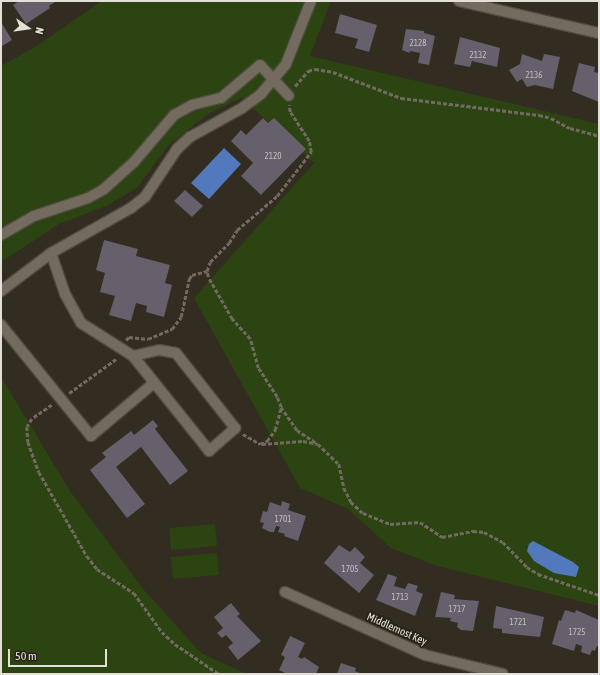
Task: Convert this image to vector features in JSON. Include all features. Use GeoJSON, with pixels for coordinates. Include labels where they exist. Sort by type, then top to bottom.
{"type":"FeatureCollection","features":[{"type":"Feature","properties":{"kind":"street"},"geometry":{"type":"LineString","coordinates":[[1,291],[51,253],[131,208],[145,196],[177,150],[190,137],[242,108],[274,80],[295,46],[310,1]]}},
{"type":"Feature","properties":{"kind":"street"},"geometry":{"type":"LineString","coordinates":[[459,1],[599,33]]}},
{"type":"Feature","properties":{"kind":"street"},"geometry":{"type":"LineString","coordinates":[[1,235],[34,216],[88,198],[104,189],[134,162],[174,115],[192,105],[221,98],[260,65],[289,96]]}},
{"type":"Feature","properties":{"kind":"street"},"geometry":{"type":"LineString","coordinates":[[51,253],[65,294],[81,323],[133,356],[209,451],[235,428],[176,353],[159,350],[133,356]]}},
{"type":"Feature","properties":{"kind":"street"},"geometry":{"type":"LineString","coordinates":[[1,325],[91,436],[154,383]]}},
{"type":"Feature","properties":{"kind":"street","name":"Middlemost Key"},"geometry":{"type":"LineString","coordinates":[[285,592],[425,655],[502,674]]}},
{"type":"Feature","properties":{"kind":"path"},"geometry":{"type":"LineString","coordinates":[[599,136],[570,128],[551,118],[539,115],[401,98],[333,72],[315,69],[308,71],[289,96],[290,112],[309,141],[311,152],[278,196],[237,230],[229,243],[210,262],[207,271],[232,319],[250,339],[258,368],[278,397],[281,406],[297,430],[318,444],[339,464],[344,488],[351,502],[364,513],[390,524],[420,522],[442,537],[473,531],[484,532],[503,542],[526,567],[538,574],[599,595]]}},
{"type":"Feature","properties":{"kind":"path"},"geometry":{"type":"LineString","coordinates":[[207,271],[192,275],[189,279],[181,317],[172,329],[148,339],[129,337],[119,357],[32,419],[27,427],[26,435],[39,472],[87,556],[97,570],[138,596],[158,627],[175,644],[219,674]]}},
{"type":"Feature","properties":{"kind":"path"},"geometry":{"type":"LineString","coordinates":[[260,444],[267,441],[274,430],[281,406]]}},
{"type":"Feature","properties":{"kind":"path"},"geometry":{"type":"LineString","coordinates":[[235,428],[260,444],[303,442],[318,444]]}},
{"type":"Feature","properties":{"kind":"green space"},"geometry":{"type":"Polygon","coordinates":[[[102,1],[331,1],[310,56],[599,124],[599,606],[434,565],[391,548],[348,509],[300,488],[194,298],[314,163],[241,98],[208,114],[168,146],[137,188],[108,205],[59,224],[1,262],[1,66],[32,49],[102,1]]]}},
{"type":"Feature","properties":{"kind":"green space"},"geometry":{"type":"Polygon","coordinates":[[[1,377],[70,491],[144,590],[201,653],[247,674],[1,674],[1,377]]]}},
{"type":"Feature","properties":{"kind":"green space"},"geometry":{"type":"Polygon","coordinates":[[[215,524],[217,546],[171,550],[169,528],[215,524]]]}},
{"type":"Feature","properties":{"kind":"green space"},"geometry":{"type":"Polygon","coordinates":[[[217,553],[219,575],[173,579],[171,557],[217,553]]]}},
{"type":"Feature","properties":{"kind":"water"},"geometry":{"type":"Polygon","coordinates":[[[224,148],[241,164],[209,199],[191,183],[224,148]]]}},
{"type":"Feature","properties":{"kind":"water"},"geometry":{"type":"Polygon","coordinates":[[[533,541],[573,562],[579,567],[576,577],[554,573],[534,561],[527,551],[529,544],[533,541]]]}},
{"type":"Feature","properties":{"kind":"building"},"geometry":{"type":"Polygon","coordinates":[[[19,1],[55,2],[49,6],[50,8],[26,24],[13,5],[19,1]]]}},
{"type":"Feature","properties":{"kind":"building"},"geometry":{"type":"Polygon","coordinates":[[[340,14],[377,25],[369,52],[355,48],[358,39],[335,33],[340,14]]]}},
{"type":"Feature","properties":{"kind":"building"},"geometry":{"type":"Polygon","coordinates":[[[1,22],[12,40],[2,46],[1,44],[1,22]]]}},
{"type":"Feature","properties":{"kind":"building"},"geometry":{"type":"Polygon","coordinates":[[[406,29],[424,31],[424,33],[435,36],[429,65],[418,63],[420,53],[410,51],[410,53],[402,50],[406,29]]]}},
{"type":"Feature","properties":{"kind":"building"},"geometry":{"type":"Polygon","coordinates":[[[460,37],[500,48],[497,67],[472,61],[470,67],[454,64],[460,37]]]}},
{"type":"Feature","properties":{"kind":"building"},"geometry":{"type":"Polygon","coordinates":[[[522,54],[542,61],[544,54],[560,57],[553,89],[535,85],[527,87],[522,79],[517,82],[509,70],[520,64],[522,54]]]}},
{"type":"Feature","properties":{"kind":"building"},"geometry":{"type":"Polygon","coordinates":[[[579,63],[595,67],[594,72],[599,73],[599,102],[572,91],[579,63]]]}},
{"type":"Feature","properties":{"kind":"building"},"geometry":{"type":"Polygon","coordinates":[[[263,118],[268,123],[274,118],[306,149],[261,195],[241,176],[253,163],[231,141],[241,130],[246,135],[263,118]]]}},
{"type":"Feature","properties":{"kind":"building"},"geometry":{"type":"Polygon","coordinates":[[[185,190],[203,206],[192,217],[174,201],[185,190]]]}},
{"type":"Feature","properties":{"kind":"building"},"geometry":{"type":"Polygon","coordinates":[[[104,240],[138,249],[136,256],[170,265],[165,283],[172,285],[164,317],[146,312],[147,306],[136,303],[131,321],[109,315],[115,296],[100,292],[105,273],[96,270],[104,240]]]}},
{"type":"Feature","properties":{"kind":"building"},"geometry":{"type":"Polygon","coordinates":[[[153,420],[158,426],[155,429],[188,471],[170,485],[141,447],[116,467],[145,504],[127,518],[90,470],[106,457],[102,453],[131,431],[134,435],[153,420]]]}},
{"type":"Feature","properties":{"kind":"building"},"geometry":{"type":"Polygon","coordinates":[[[282,501],[290,504],[288,510],[306,516],[298,541],[278,532],[280,527],[276,526],[274,532],[270,532],[262,528],[264,523],[260,522],[263,511],[267,512],[270,502],[281,506],[282,501]]]}},
{"type":"Feature","properties":{"kind":"building"},"geometry":{"type":"Polygon","coordinates":[[[339,545],[350,552],[355,547],[365,557],[360,563],[374,575],[359,593],[324,563],[339,545]]]}},
{"type":"Feature","properties":{"kind":"building"},"geometry":{"type":"Polygon","coordinates":[[[388,574],[397,577],[394,586],[405,589],[408,583],[418,586],[416,591],[423,594],[415,616],[376,600],[388,574]]]}},
{"type":"Feature","properties":{"kind":"building"},"geometry":{"type":"Polygon","coordinates":[[[441,592],[455,595],[454,599],[479,601],[473,631],[461,630],[457,627],[458,623],[450,621],[451,618],[435,617],[441,592]]]}},
{"type":"Feature","properties":{"kind":"building"},"geometry":{"type":"Polygon","coordinates":[[[231,603],[240,614],[237,616],[261,641],[238,660],[228,647],[233,643],[226,635],[222,638],[217,633],[223,628],[214,617],[231,603]]]}},
{"type":"Feature","properties":{"kind":"building"},"geometry":{"type":"Polygon","coordinates":[[[496,606],[544,617],[540,637],[502,633],[502,629],[493,628],[496,606]]]}},
{"type":"Feature","properties":{"kind":"building"},"geometry":{"type":"Polygon","coordinates":[[[565,610],[575,613],[576,610],[599,620],[599,647],[597,646],[595,651],[592,650],[590,655],[581,652],[582,646],[576,644],[574,651],[552,644],[559,620],[561,621],[565,610]]]}},
{"type":"Feature","properties":{"kind":"building"},"geometry":{"type":"Polygon","coordinates":[[[290,636],[305,643],[298,657],[302,659],[304,657],[319,667],[316,674],[287,674],[279,670],[285,657],[281,655],[290,636]]]}},
{"type":"Feature","properties":{"kind":"building"},"geometry":{"type":"Polygon","coordinates":[[[341,663],[356,668],[355,671],[362,674],[337,674],[341,663]]]}}]}
